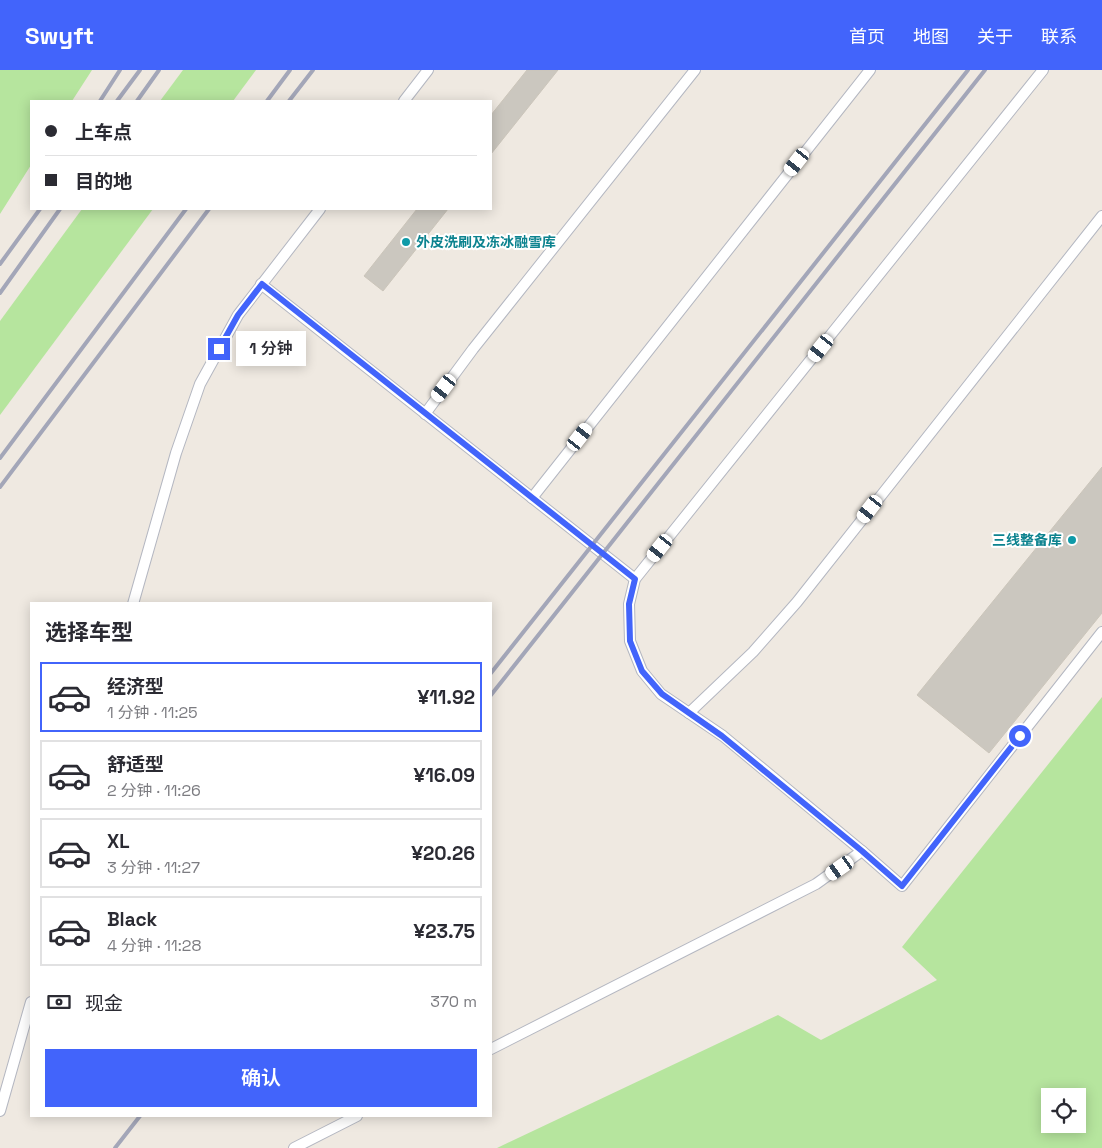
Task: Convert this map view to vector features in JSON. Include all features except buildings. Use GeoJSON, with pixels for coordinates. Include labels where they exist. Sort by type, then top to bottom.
{"type":"FeatureCollection","features":[{"type":"Feature","properties":{"kind":"lane"},"geometry":{"type":"LineString","coordinates":[[405,100],[428,70]]}},
{"type":"Feature","properties":{"kind":"lane"},"geometry":{"type":"LineString","coordinates":[[425,414],[473,349],[695,70]]}},
{"type":"Feature","properties":{"kind":"lane"},"geometry":{"type":"LineString","coordinates":[[532,498],[870,70]]}},
{"type":"Feature","properties":{"kind":"lane"},"geometry":{"type":"LineString","coordinates":[[1044,70],[635,579],[629,604],[630,641],[642,671],[662,694],[722,736],[902,886],[1102,632]]}},
{"type":"Feature","properties":{"kind":"lane"},"geometry":{"type":"LineString","coordinates":[[133,602],[176,453],[200,384],[238,315],[319,210]]}},
{"type":"Feature","properties":{"kind":"lane"},"geometry":{"type":"LineString","coordinates":[[689,713],[753,652],[797,602],[1102,216]]}},
{"type":"Feature","properties":{"kind":"lane"},"geometry":{"type":"LineString","coordinates":[[262,284],[635,579]]}},
{"type":"Feature","properties":{"kind":"lane"},"geometry":{"type":"LineString","coordinates":[[492,1048],[816,884],[862,851]]}},
{"type":"Feature","properties":{"kind":"lane"},"geometry":{"type":"LineString","coordinates":[[0,1111],[30,1006]]}},
{"type":"Feature","properties":{"kind":"lane"},"geometry":{"type":"LineString","coordinates":[[294,1148],[355,1117]]}},
{"type":"Feature","properties":{"kind":"green space"},"geometry":{"type":"Polygon","coordinates":[[[0,70],[92,70],[73,100],[30,100],[30,167],[0,214],[0,70]]]}},
{"type":"Feature","properties":{"kind":"green space"},"geometry":{"type":"Polygon","coordinates":[[[183,70],[256,70],[234,100],[161,100],[183,70]]]}},
{"type":"Feature","properties":{"kind":"green space"},"geometry":{"type":"Polygon","coordinates":[[[81,210],[152,210],[0,415],[0,321],[81,210]]]}},
{"type":"Feature","properties":{"kind":"green space"},"geometry":{"type":"Polygon","coordinates":[[[1102,697],[1102,1148],[497,1148],[778,1015],[821,1040],[937,980],[902,947],[1102,697]]]}},
{"type":"Feature","properties":{"kind":"railway"},"geometry":{"type":"LineString","coordinates":[[101,100],[120,70]]}},
{"type":"Feature","properties":{"kind":"railway"},"geometry":{"type":"LineString","coordinates":[[118,100],[140,70]]}},
{"type":"Feature","properties":{"kind":"railway"},"geometry":{"type":"LineString","coordinates":[[138,100],[159,70]]}},
{"type":"Feature","properties":{"kind":"railway"},"geometry":{"type":"LineString","coordinates":[[268,100],[290,70]]}},
{"type":"Feature","properties":{"kind":"railway"},"geometry":{"type":"LineString","coordinates":[[290,100],[313,70]]}},
{"type":"Feature","properties":{"kind":"railway"},"geometry":{"type":"LineString","coordinates":[[492,672],[968,70]]}},
{"type":"Feature","properties":{"kind":"railway"},"geometry":{"type":"LineString","coordinates":[[492,694],[985,70]]}},
{"type":"Feature","properties":{"kind":"railway"},"geometry":{"type":"LineString","coordinates":[[0,264],[39,210]]}},
{"type":"Feature","properties":{"kind":"railway"},"geometry":{"type":"LineString","coordinates":[[0,293],[59,210]]}},
{"type":"Feature","properties":{"kind":"railway"},"geometry":{"type":"LineString","coordinates":[[0,458],[185,210]]}},
{"type":"Feature","properties":{"kind":"railway"},"geometry":{"type":"LineString","coordinates":[[0,487],[208,210]]}},
{"type":"Feature","properties":{"kind":"railway"},"geometry":{"type":"LineString","coordinates":[[115,1148],[139,1117]]}},
{"type":"Feature","properties":{"kind":"place","name":"外皮洗刷及冻冰融雪库"},"geometry":{"type":"Point","coordinates":[406,242]}},
{"type":"Feature","properties":{"kind":"place","name":"三线整备库"},"geometry":{"type":"Point","coordinates":[1072,540]}},
{"type":"Feature","properties":{"kind":"route"},"geometry":{"type":"LineString","coordinates":[[219,349],[238,315],[262,284],[635,579],[629,604],[630,641],[642,671],[662,694],[722,736],[902,886],[1020,736]]}}]}
